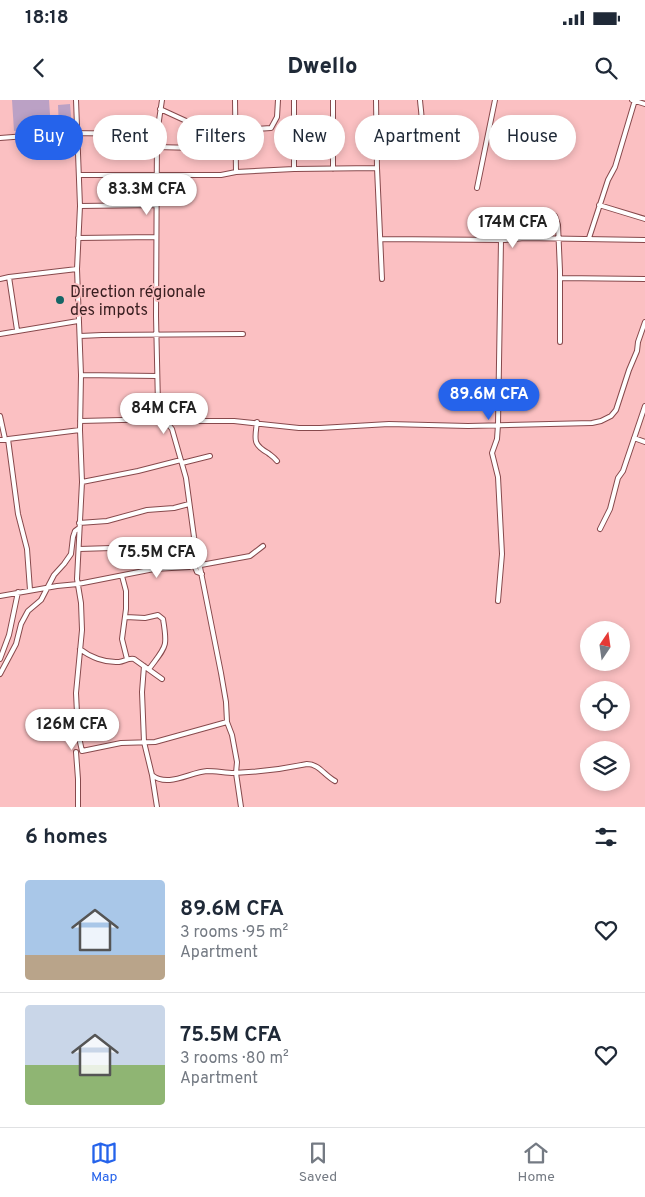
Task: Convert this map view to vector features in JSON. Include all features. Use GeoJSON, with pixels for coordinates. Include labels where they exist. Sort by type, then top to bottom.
{"type":"FeatureCollection","features":[{"type":"Feature","properties":{"kind":"street"},"geometry":{"type":"LineString","coordinates":[[76,100],[77,115]]}},
{"type":"Feature","properties":{"kind":"street"},"geometry":{"type":"LineString","coordinates":[[159,115],[162,100]]}},
{"type":"Feature","properties":{"kind":"street"},"geometry":{"type":"LineString","coordinates":[[235,100],[236,115]]}},
{"type":"Feature","properties":{"kind":"street"},"geometry":{"type":"LineString","coordinates":[[264,129],[271,128],[277,118],[278,100]]}},
{"type":"Feature","properties":{"kind":"street"},"geometry":{"type":"LineString","coordinates":[[294,100],[294,169]]}},
{"type":"Feature","properties":{"kind":"street"},"geometry":{"type":"LineString","coordinates":[[333,100],[333,169]]}},
{"type":"Feature","properties":{"kind":"street"},"geometry":{"type":"LineString","coordinates":[[376,100],[376,115]]}},
{"type":"Feature","properties":{"kind":"street"},"geometry":{"type":"LineString","coordinates":[[420,100],[421,115]]}},
{"type":"Feature","properties":{"kind":"street"},"geometry":{"type":"LineString","coordinates":[[477,188],[495,100]]}},
{"type":"Feature","properties":{"kind":"street"},"geometry":{"type":"LineString","coordinates":[[589,238],[615,167],[634,100],[645,104]]}},
{"type":"Feature","properties":{"kind":"street"},"geometry":{"type":"LineString","coordinates":[[160,109],[177,117]]}},
{"type":"Feature","properties":{"kind":"street"},"geometry":{"type":"LineString","coordinates":[[0,138],[15,137]]}},
{"type":"Feature","properties":{"kind":"street"},"geometry":{"type":"LineString","coordinates":[[79,160],[80,206],[77,270],[81,375],[80,430],[82,482],[78,584],[82,623],[76,693],[78,734],[82,751],[121,743],[155,742],[227,722]]}},
{"type":"Feature","properties":{"kind":"street"},"geometry":{"type":"LineString","coordinates":[[156,160],[158,406],[160,414],[172,429],[186,478],[194,537],[226,702],[227,722],[238,762],[236,773],[241,807]]}},
{"type":"Feature","properties":{"kind":"street"},"geometry":{"type":"LineString","coordinates":[[236,160],[236,172]]}},
{"type":"Feature","properties":{"kind":"street"},"geometry":{"type":"LineString","coordinates":[[377,160],[382,279]]}},
{"type":"Feature","properties":{"kind":"street"},"geometry":{"type":"LineString","coordinates":[[79,175],[221,175],[236,172],[294,169],[377,168]]}},
{"type":"Feature","properties":{"kind":"street"},"geometry":{"type":"LineString","coordinates":[[80,206],[156,205]]}},
{"type":"Feature","properties":{"kind":"street"},"geometry":{"type":"LineString","coordinates":[[600,205],[645,218]]}},
{"type":"Feature","properties":{"kind":"street"},"geometry":{"type":"LineString","coordinates":[[555,216],[558,224],[560,342]]}},
{"type":"Feature","properties":{"kind":"street"},"geometry":{"type":"LineString","coordinates":[[78,238],[156,237]]}},
{"type":"Feature","properties":{"kind":"street"},"geometry":{"type":"LineString","coordinates":[[381,239],[500,240],[589,238],[645,240]]}},
{"type":"Feature","properties":{"kind":"street"},"geometry":{"type":"LineString","coordinates":[[498,601],[502,554],[498,477],[492,454],[497,439],[498,425],[500,240]]}},
{"type":"Feature","properties":{"kind":"street"},"geometry":{"type":"LineString","coordinates":[[0,279],[77,270]]}},
{"type":"Feature","properties":{"kind":"street"},"geometry":{"type":"LineString","coordinates":[[9,277],[17,330]]}},
{"type":"Feature","properties":{"kind":"street"},"geometry":{"type":"LineString","coordinates":[[560,278],[645,279]]}},
{"type":"Feature","properties":{"kind":"street"},"geometry":{"type":"LineString","coordinates":[[0,334],[78,321]]}},
{"type":"Feature","properties":{"kind":"street"},"geometry":{"type":"LineString","coordinates":[[80,421],[164,419],[257,422],[292,427],[320,428],[389,424],[498,425],[592,423],[611,416],[616,410],[645,322]]}},
{"type":"Feature","properties":{"kind":"street"},"geometry":{"type":"LineString","coordinates":[[80,336],[242,334]]}},
{"type":"Feature","properties":{"kind":"street"},"geometry":{"type":"LineString","coordinates":[[81,375],[157,376]]}},
{"type":"Feature","properties":{"kind":"street"},"geometry":{"type":"LineString","coordinates":[[600,529],[610,509],[618,478],[622,472],[645,406]]}},
{"type":"Feature","properties":{"kind":"street"},"geometry":{"type":"LineString","coordinates":[[0,416],[7,439],[18,514],[27,548],[30,590]]}},
{"type":"Feature","properties":{"kind":"street"},"geometry":{"type":"LineString","coordinates":[[257,422],[254,440],[258,448],[274,457],[277,461]]}},
{"type":"Feature","properties":{"kind":"street"},"geometry":{"type":"LineString","coordinates":[[0,440],[80,430]]}},
{"type":"Feature","properties":{"kind":"street"},"geometry":{"type":"LineString","coordinates":[[634,438],[645,442]]}},
{"type":"Feature","properties":{"kind":"street"},"geometry":{"type":"LineString","coordinates":[[82,482],[210,456]]}},
{"type":"Feature","properties":{"kind":"street"},"geometry":{"type":"LineString","coordinates":[[79,522],[107,521],[147,510],[174,508],[189,504]]}},
{"type":"Feature","properties":{"kind":"street"},"geometry":{"type":"LineString","coordinates":[[0,674],[16,644],[21,624],[28,610],[41,600],[58,569],[71,554],[73,537],[75,531],[79,528]]}},
{"type":"Feature","properties":{"kind":"street"},"geometry":{"type":"LineString","coordinates":[[194,537],[194,565],[198,572],[202,574]]}},
{"type":"Feature","properties":{"kind":"street"},"geometry":{"type":"LineString","coordinates":[[200,566],[250,556],[263,546]]}},
{"type":"Feature","properties":{"kind":"street"},"geometry":{"type":"LineString","coordinates":[[78,550],[112,548]]}},
{"type":"Feature","properties":{"kind":"street"},"geometry":{"type":"LineString","coordinates":[[0,596],[78,584],[154,569],[194,565]]}},
{"type":"Feature","properties":{"kind":"street"},"geometry":{"type":"LineString","coordinates":[[122,576],[126,591],[126,616],[122,639],[127,659]]}},
{"type":"Feature","properties":{"kind":"street"},"geometry":{"type":"LineString","coordinates":[[0,659],[9,635],[18,592]]}},
{"type":"Feature","properties":{"kind":"street"},"geometry":{"type":"LineString","coordinates":[[126,616],[145,618],[158,615],[163,619],[165,647],[149,668]]}},
{"type":"Feature","properties":{"kind":"street"},"geometry":{"type":"LineString","coordinates":[[80,649],[88,655],[115,662],[134,659],[162,679]]}},
{"type":"Feature","properties":{"kind":"street"},"geometry":{"type":"LineString","coordinates":[[144,666],[142,692],[144,742],[157,807]]}},
{"type":"Feature","properties":{"kind":"street"},"geometry":{"type":"LineString","coordinates":[[76,752],[78,807]]}},
{"type":"Feature","properties":{"kind":"street"},"geometry":{"type":"LineString","coordinates":[[152,775],[163,780],[207,771],[236,773],[268,771],[314,764],[327,777],[335,781]]}},
{"type":"Feature","properties":{"kind":"shaded area"},"geometry":{"type":"Polygon","coordinates":[[[12,100],[49,100],[50,115],[15,115],[14,131],[12,100]]]}},
{"type":"Feature","properties":{"kind":"shaded area"},"geometry":{"type":"Polygon","coordinates":[[[70,104],[71,115],[58,115],[58,105],[70,104]]]}},
{"type":"Feature","properties":{"kind":"place","name":"Direction régionale des impots"},"geometry":{"type":"Point","coordinates":[60,300]}}]}
